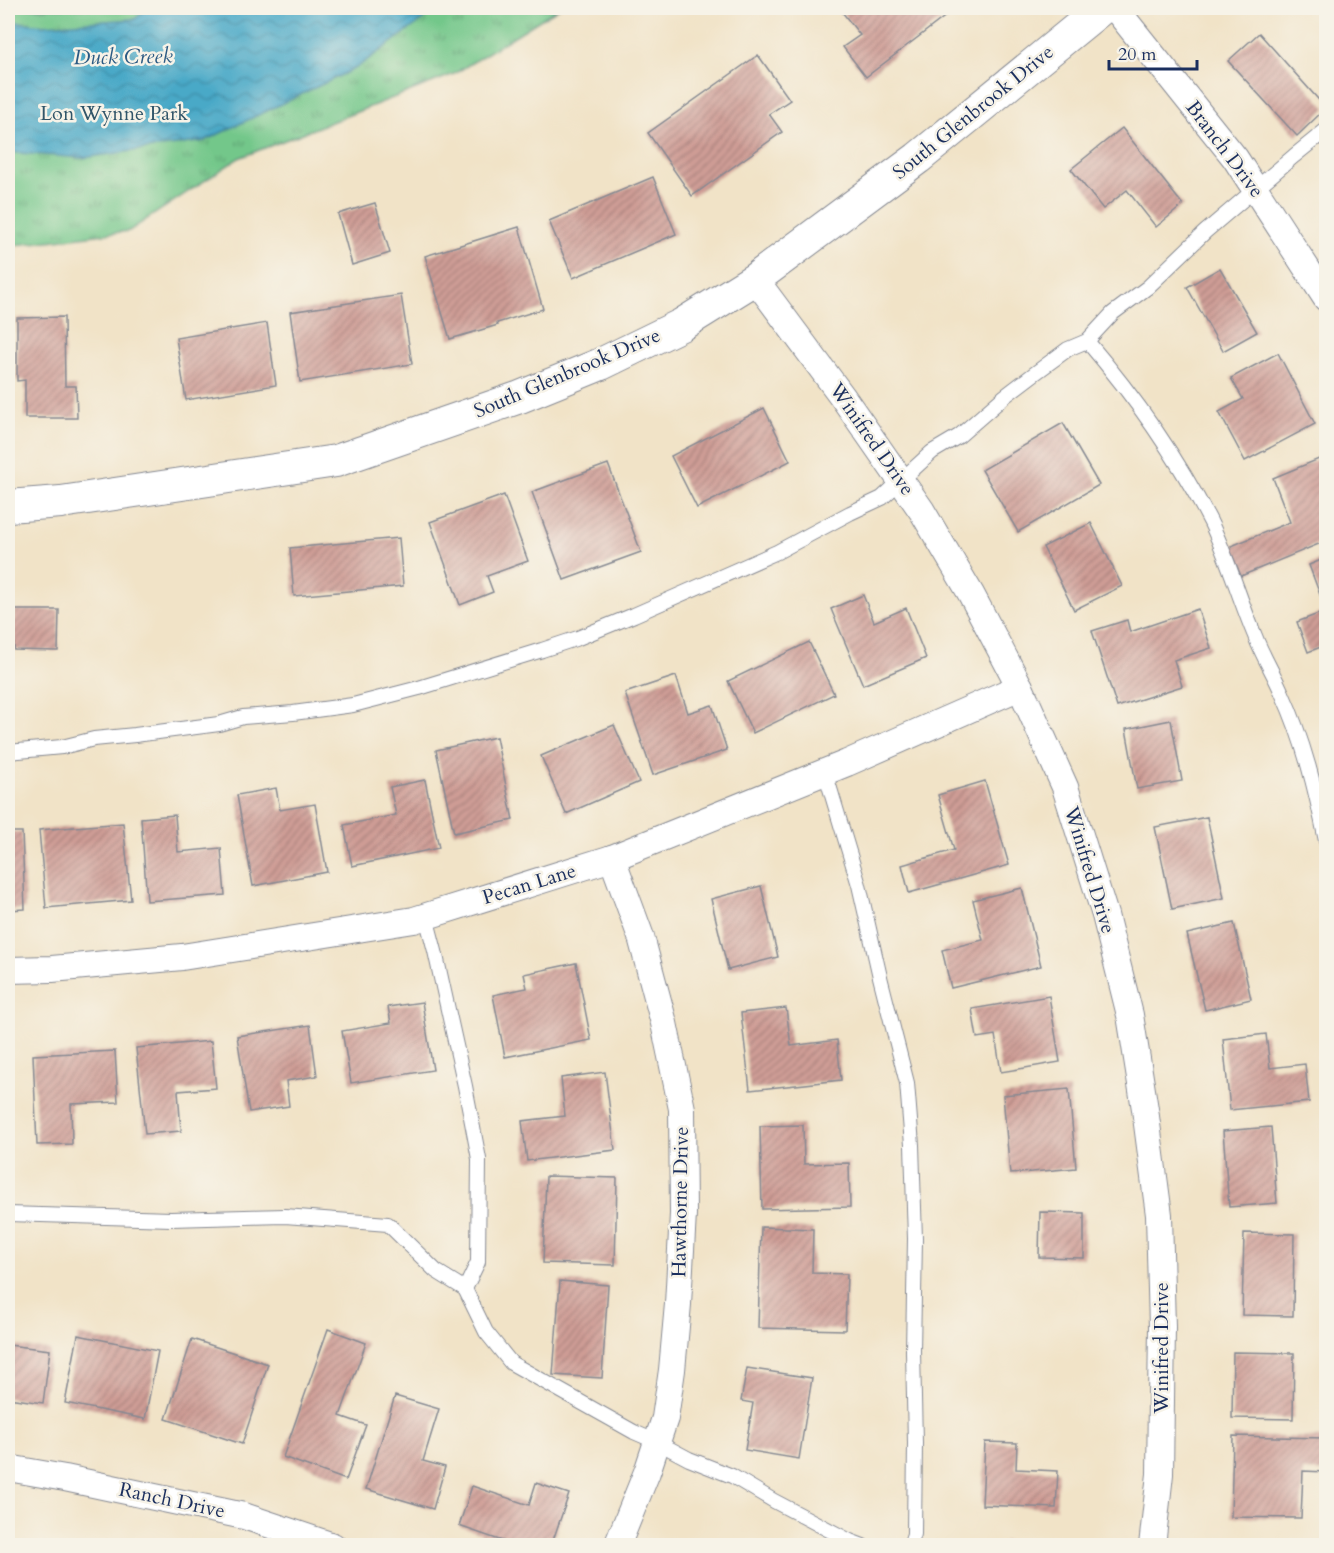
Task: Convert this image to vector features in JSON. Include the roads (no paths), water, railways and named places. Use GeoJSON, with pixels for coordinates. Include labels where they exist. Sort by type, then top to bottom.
{"type":"FeatureCollection","features":[{"type":"Feature","properties":{"kind":"street","name":"South Glenbrook Drive"},"geometry":{"type":"LineString","coordinates":[[8,506],[61,502],[336,461],[520,397],[601,364],[681,326],[755,279],[918,158],[1102,8]]}},
{"type":"Feature","properties":{"kind":"street","name":"Branch Drive"},"geometry":{"type":"LineString","coordinates":[[1115,8],[1235,158],[1326,298]]}},
{"type":"Feature","properties":{"kind":"street","name":"Winifred Drive"},"geometry":{"type":"LineString","coordinates":[[755,279],[842,396],[922,510],[971,594],[1020,687],[1065,787],[1105,915],[1130,1015],[1159,1215],[1162,1327],[1160,1474],[1152,1545]]}},
{"type":"Feature","properties":{"kind":"street","name":"Pecan Lane"},"geometry":{"type":"LineString","coordinates":[[8,970],[52,969],[183,957],[426,917],[612,858],[825,772],[1020,687]]}},
{"type":"Feature","properties":{"kind":"street","name":"Hawthorne Drive"},"geometry":{"type":"LineString","coordinates":[[612,858],[641,937],[664,1023],[682,1109],[683,1214],[678,1305],[666,1408],[647,1472],[617,1545]]}},
{"type":"Feature","properties":{"kind":"street","name":"Ranch Drive"},"geometry":{"type":"LineString","coordinates":[[8,1468],[244,1516],[333,1545]]}},
{"type":"Feature","properties":{"kind":"lane"},"geometry":{"type":"LineString","coordinates":[[8,752],[62,747],[94,739],[219,724],[243,717],[353,705],[419,688],[578,638],[777,552],[882,498],[932,452],[959,436],[989,409],[1068,349],[1086,341],[1113,313],[1148,287],[1255,188],[1326,130]]}},
{"type":"Feature","properties":{"kind":"lane"},"geometry":{"type":"LineString","coordinates":[[1086,341],[1158,434],[1188,481],[1210,523],[1233,575],[1255,637],[1283,694],[1306,754],[1326,841]]}},
{"type":"Feature","properties":{"kind":"lane"},"geometry":{"type":"LineString","coordinates":[[825,772],[859,885],[907,1083],[912,1145],[915,1239],[914,1534],[910,1545]]}},
{"type":"Feature","properties":{"kind":"lane"},"geometry":{"type":"LineString","coordinates":[[426,917],[465,1086],[479,1159],[478,1262],[465,1289]]}},
{"type":"Feature","properties":{"kind":"lane"},"geometry":{"type":"LineString","coordinates":[[8,1214],[171,1219],[285,1216],[388,1224],[436,1271],[465,1289],[486,1332],[511,1363],[623,1426],[689,1459],[732,1476],[774,1501],[850,1541],[863,1545]]}},
{"type":"Feature","properties":{"kind":"water","name":"Duck Creek"},"geometry":{"type":"Polygon","coordinates":[[[148,8],[439,8],[356,68],[204,141],[82,158],[8,152],[8,21],[43,25],[135,19],[148,8]]]}},
{"type":"Feature","properties":{"kind":"park label","name":"Lon Wynne Park"},"geometry":{"type":"Point","coordinates":[114,113]}}]}
